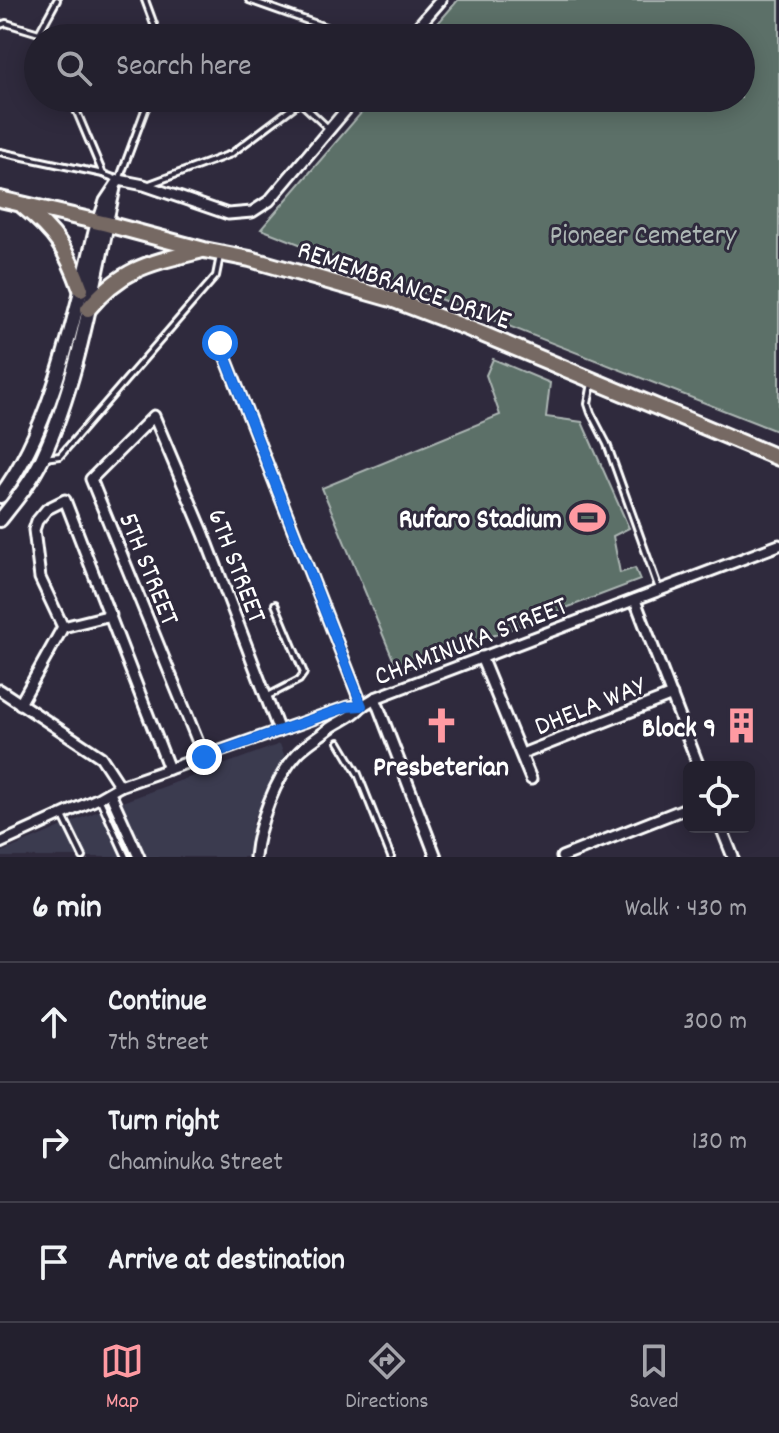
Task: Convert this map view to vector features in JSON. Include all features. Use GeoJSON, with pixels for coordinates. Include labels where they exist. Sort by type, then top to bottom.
{"type":"FeatureCollection","features":[{"type":"Feature","properties":{"kind":"main road","name":"REMEMBRANCE DRIVE"},"geometry":{"type":"LineString","coordinates":[[0,199],[329,280],[391,299],[779,458]]}},
{"type":"Feature","properties":{"kind":"main road"},"geometry":{"type":"LineString","coordinates":[[20,204],[60,240],[81,289]]}},
{"type":"Feature","properties":{"kind":"main road"},"geometry":{"type":"LineString","coordinates":[[0,496],[35,439],[102,223]]}},
{"type":"Feature","properties":{"kind":"main road"},"geometry":{"type":"LineString","coordinates":[[0,520],[27,485],[42,458],[61,410],[88,309],[102,223]]}},
{"type":"Feature","properties":{"kind":"main road"},"geometry":{"type":"LineString","coordinates":[[88,309],[115,280],[148,264],[204,250]]}},
{"type":"Feature","properties":{"kind":"street"},"geometry":{"type":"LineString","coordinates":[[420,24],[441,0]]}},
{"type":"Feature","properties":{"kind":"street"},"geometry":{"type":"LineString","coordinates":[[102,223],[117,182],[144,185],[228,214],[252,212],[269,201],[344,112]]}},
{"type":"Feature","properties":{"kind":"street"},"geometry":{"type":"LineString","coordinates":[[220,343],[362,706],[354,715],[329,728],[298,752],[290,763],[263,819],[255,857]]}},
{"type":"Feature","properties":{"kind":"street","name":"6TH STREET"},"geometry":{"type":"LineString","coordinates":[[154,416],[204,534],[279,731]]}},
{"type":"Feature","properties":{"kind":"street","name":"5TH STREET"},"geometry":{"type":"LineString","coordinates":[[154,416],[91,479],[204,757]]}},
{"type":"Feature","properties":{"kind":"street"},"geometry":{"type":"LineString","coordinates":[[63,627],[40,578],[34,530],[47,509],[65,500],[169,769]]}},
{"type":"Feature","properties":{"kind":"street","name":"CHAMINUKA STREET"},"geometry":{"type":"LineString","coordinates":[[0,843],[120,786],[347,707],[362,706],[375,698],[481,657],[779,545]]}},
{"type":"Feature","properties":{"kind":"street"},"geometry":{"type":"LineString","coordinates":[[635,600],[697,761]]}},
{"type":"Feature","properties":{"kind":"street"},"geometry":{"type":"LineString","coordinates":[[20,704],[63,627],[111,615]]}},
{"type":"Feature","properties":{"kind":"street","name":"DHELA WAY"},"geometry":{"type":"LineString","coordinates":[[481,657],[531,779]]}},
{"type":"Feature","properties":{"kind":"street"},"geometry":{"type":"LineString","coordinates":[[0,690],[101,757],[120,786]]}},
{"type":"Feature","properties":{"kind":"street","name":"DHELA WAY"},"geometry":{"type":"LineString","coordinates":[[522,754],[672,695]]}},
{"type":"Feature","properties":{"kind":"street"},"geometry":{"type":"LineString","coordinates":[[375,698],[436,857]]}},
{"type":"Feature","properties":{"kind":"street"},"geometry":{"type":"LineString","coordinates":[[110,793],[139,857]]}},
{"type":"Feature","properties":{"kind":"street"},"geometry":{"type":"LineString","coordinates":[[562,857],[683,809]]}},
{"type":"Feature","properties":{"kind":"street"},"geometry":{"type":"LineString","coordinates":[[723,833],[733,857]]}},
{"type":"Feature","properties":{"kind":"lane"},"geometry":{"type":"LineString","coordinates":[[46,24],[57,0]]}},
{"type":"Feature","properties":{"kind":"lane"},"geometry":{"type":"LineString","coordinates":[[145,0],[154,24]]}},
{"type":"Feature","properties":{"kind":"lane"},"geometry":{"type":"LineString","coordinates":[[249,0],[317,24]]}},
{"type":"Feature","properties":{"kind":"lane"},"geometry":{"type":"LineString","coordinates":[[0,25],[6,23],[24,30]]}},
{"type":"Feature","properties":{"kind":"lane"},"geometry":{"type":"LineString","coordinates":[[77,112],[103,174]]}},
{"type":"Feature","properties":{"kind":"lane"},"geometry":{"type":"LineString","coordinates":[[0,152],[103,174],[117,182],[144,112]]}},
{"type":"Feature","properties":{"kind":"lane"},"geometry":{"type":"LineString","coordinates":[[144,185],[231,154],[285,112]]}},
{"type":"Feature","properties":{"kind":"lane"},"geometry":{"type":"LineString","coordinates":[[312,112],[329,129]]}},
{"type":"Feature","properties":{"kind":"lane"},"geometry":{"type":"LineString","coordinates":[[42,458],[60,456],[216,276],[221,254]]}},
{"type":"Feature","properties":{"kind":"lane"},"geometry":{"type":"LineString","coordinates":[[593,381],[588,404],[607,444],[660,591]]}},
{"type":"Feature","properties":{"kind":"lane"},"geometry":{"type":"LineString","coordinates":[[266,697],[299,680],[304,673],[275,604]]}},
{"type":"Feature","properties":{"kind":"lane"},"geometry":{"type":"LineString","coordinates":[[339,742],[358,774],[391,857]]}},
{"type":"Feature","properties":{"kind":"lane"},"geometry":{"type":"LineString","coordinates":[[99,798],[126,857]]}},
{"type":"Feature","properties":{"kind":"lane"},"geometry":{"type":"LineString","coordinates":[[63,815],[83,857]]}},
{"type":"Feature","properties":{"kind":"shaded area"},"geometry":{"type":"Polygon","coordinates":[[[280,744],[286,760],[253,820],[251,857],[0,857],[0,853],[103,809],[280,744]]]}},
{"type":"Feature","properties":{"kind":"green space","name":"Pioneer Cemetery"},"geometry":{"type":"Polygon","coordinates":[[[458,0],[779,0],[779,432],[261,229],[362,112],[755,112],[755,24],[437,24],[458,0]]]}},
{"type":"Feature","properties":{"kind":"green space","name":"Rufaro Stadium"},"geometry":{"type":"Polygon","coordinates":[[[493,359],[550,383],[546,417],[582,422],[629,528],[613,536],[620,573],[635,568],[640,580],[405,669],[395,664],[322,488],[500,415],[486,375],[493,359]]]}},
{"type":"Feature","properties":{"kind":"place","name":"Rufaro Stadium"},"geometry":{"type":"Point","coordinates":[588,517]}},
{"type":"Feature","properties":{"kind":"place","name":"Presbeterian"},"geometry":{"type":"Point","coordinates":[441,725]}},
{"type":"Feature","properties":{"kind":"place","name":"Block 9"},"geometry":{"type":"Point","coordinates":[742,726]}},
{"type":"Feature","properties":{"kind":"route"},"geometry":{"type":"LineString","coordinates":[[204,757],[347,707],[362,706],[220,343]]}}]}
